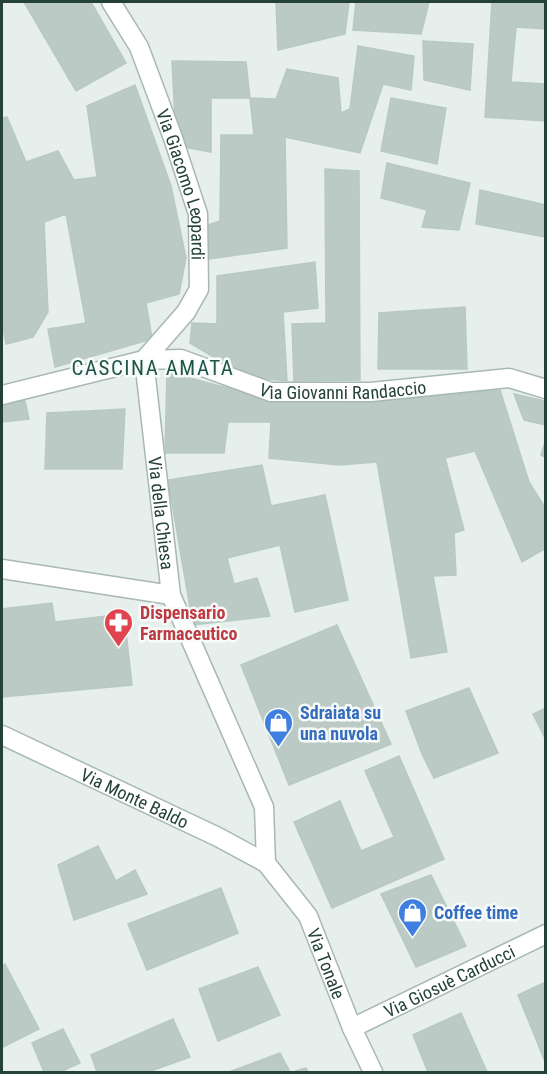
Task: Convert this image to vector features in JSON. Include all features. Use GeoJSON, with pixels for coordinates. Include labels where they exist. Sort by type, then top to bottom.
{"type":"FeatureCollection","features":[{"type":"Feature","properties":{"kind":"street","name":"Via Giacomo Leopardi"},"geometry":{"type":"LineString","coordinates":[[111,2],[139,47],[198,214],[199,289],[186,312],[144,360]]}},
{"type":"Feature","properties":{"kind":"street","name":"Via Giovanni Randaccio"},"geometry":{"type":"LineString","coordinates":[[3,391],[144,360],[181,359],[272,392],[371,392],[509,378],[546,389]]}},
{"type":"Feature","properties":{"kind":"street","name":"Via della Chiesa"},"geometry":{"type":"LineString","coordinates":[[144,360],[171,595],[264,807],[266,863]]}},
{"type":"Feature","properties":{"kind":"street"},"geometry":{"type":"LineString","coordinates":[[2,569],[171,595]]}},
{"type":"Feature","properties":{"kind":"street","name":"Via Monte Baldo"},"geometry":{"type":"LineString","coordinates":[[2,735],[218,837],[266,863]]}},
{"type":"Feature","properties":{"kind":"street","name":"Via Tonale"},"geometry":{"type":"LineString","coordinates":[[266,863],[308,916],[352,1028],[372,1072]]}},
{"type":"Feature","properties":{"kind":"street","name":"Via Giosuè Carducci"},"geometry":{"type":"LineString","coordinates":[[352,1028],[546,934]]}},
{"type":"Feature","properties":{"kind":"building"},"geometry":{"type":"Polygon","coordinates":[[[24,2],[91,2],[126,63],[76,91],[24,2]]]}},
{"type":"Feature","properties":{"kind":"building"},"geometry":{"type":"Polygon","coordinates":[[[276,2],[349,2],[345,34],[278,50],[276,2]]]}},
{"type":"Feature","properties":{"kind":"building"},"geometry":{"type":"Polygon","coordinates":[[[356,2],[429,2],[421,34],[353,30],[356,2]]]}},
{"type":"Feature","properties":{"kind":"building"},"geometry":{"type":"Polygon","coordinates":[[[492,2],[546,2],[546,29],[516,27],[511,82],[546,84],[546,121],[485,117],[492,2]]]}},
{"type":"Feature","properties":{"kind":"building"},"geometry":{"type":"Polygon","coordinates":[[[423,41],[473,44],[470,90],[424,80],[423,41]]]}},
{"type":"Feature","properties":{"kind":"building"},"geometry":{"type":"Polygon","coordinates":[[[358,46],[414,56],[411,90],[383,84],[360,153],[285,137],[287,248],[209,259],[205,226],[220,221],[221,135],[254,135],[250,98],[276,99],[287,69],[338,78],[341,113],[350,109],[358,46]]]}},
{"type":"Feature","properties":{"kind":"building"},"geometry":{"type":"Polygon","coordinates":[[[172,61],[246,62],[250,98],[211,98],[211,152],[184,147],[175,120],[172,61]]]}},
{"type":"Feature","properties":{"kind":"building"},"geometry":{"type":"Polygon","coordinates":[[[135,85],[171,186],[186,258],[179,294],[146,303],[152,339],[55,367],[48,329],[86,323],[66,214],[44,222],[48,312],[33,337],[6,344],[2,323],[2,118],[7,117],[26,162],[58,151],[74,180],[97,177],[87,106],[135,85]]]}},
{"type":"Feature","properties":{"kind":"building"},"geometry":{"type":"Polygon","coordinates":[[[391,98],[446,108],[437,164],[381,151],[391,98]]]}},
{"type":"Feature","properties":{"kind":"building"},"geometry":{"type":"Polygon","coordinates":[[[387,163],[470,183],[459,230],[422,227],[427,210],[381,198],[387,163]]]}},
{"type":"Feature","properties":{"kind":"building"},"geometry":{"type":"Polygon","coordinates":[[[325,169],[359,171],[360,380],[294,381],[292,324],[326,323],[325,169]]]}},
{"type":"Feature","properties":{"kind":"building"},"geometry":{"type":"Polygon","coordinates":[[[480,190],[546,205],[546,237],[476,224],[480,190]]]}},
{"type":"Feature","properties":{"kind":"building"},"geometry":{"type":"Polygon","coordinates":[[[315,262],[318,308],[283,312],[287,381],[247,377],[190,343],[192,323],[217,324],[217,276],[315,262]]]}},
{"type":"Feature","properties":{"kind":"building"},"geometry":{"type":"Polygon","coordinates":[[[465,307],[467,369],[378,369],[379,313],[465,307]]]}},
{"type":"Feature","properties":{"kind":"building"},"geometry":{"type":"Polygon","coordinates":[[[167,372],[273,400],[370,402],[500,390],[529,482],[546,509],[546,548],[522,562],[475,451],[445,458],[464,530],[454,533],[456,575],[433,576],[447,652],[411,658],[377,462],[339,465],[269,458],[271,422],[228,422],[224,453],[165,453],[167,372]]]}},
{"type":"Feature","properties":{"kind":"building"},"geometry":{"type":"Polygon","coordinates":[[[514,394],[546,401],[546,425],[524,420],[514,394]]]}},
{"type":"Feature","properties":{"kind":"building"},"geometry":{"type":"Polygon","coordinates":[[[25,401],[29,419],[2,422],[2,403],[25,401]]]}},
{"type":"Feature","properties":{"kind":"building"},"geometry":{"type":"Polygon","coordinates":[[[125,409],[122,469],[45,469],[47,413],[125,409]]]}},
{"type":"Feature","properties":{"kind":"building"},"geometry":{"type":"Polygon","coordinates":[[[546,439],[546,458],[541,455],[546,439]]]}},
{"type":"Feature","properties":{"kind":"building"},"geometry":{"type":"Polygon","coordinates":[[[262,465],[271,506],[325,495],[348,600],[295,612],[280,545],[227,558],[234,584],[257,578],[270,616],[193,625],[168,480],[262,465]]]}},
{"type":"Feature","properties":{"kind":"building"},"geometry":{"type":"Polygon","coordinates":[[[52,603],[55,622],[124,614],[132,685],[2,697],[2,609],[52,603]]]}},
{"type":"Feature","properties":{"kind":"building"},"geometry":{"type":"Polygon","coordinates":[[[337,625],[391,744],[289,785],[241,665],[337,625]]]}},
{"type":"Feature","properties":{"kind":"building"},"geometry":{"type":"Polygon","coordinates":[[[469,688],[498,753],[434,778],[422,754],[406,711],[469,688]]]}},
{"type":"Feature","properties":{"kind":"building"},"geometry":{"type":"Polygon","coordinates":[[[546,708],[546,740],[533,714],[546,708]]]}},
{"type":"Feature","properties":{"kind":"building"},"geometry":{"type":"Polygon","coordinates":[[[399,756],[444,859],[332,908],[294,822],[340,801],[361,851],[394,837],[365,771],[399,756]]]}},
{"type":"Feature","properties":{"kind":"building"},"geometry":{"type":"Polygon","coordinates":[[[98,846],[116,881],[135,870],[147,894],[74,920],[58,865],[98,846]]]}},
{"type":"Feature","properties":{"kind":"building"},"geometry":{"type":"Polygon","coordinates":[[[431,875],[466,946],[416,967],[381,894],[431,875]]]}},
{"type":"Feature","properties":{"kind":"building"},"geometry":{"type":"Polygon","coordinates":[[[221,888],[238,933],[147,970],[128,924],[221,888]]]}},
{"type":"Feature","properties":{"kind":"building"},"geometry":{"type":"Polygon","coordinates":[[[5,964],[39,1029],[3,1047],[2,966],[5,964]]]}},
{"type":"Feature","properties":{"kind":"building"},"geometry":{"type":"Polygon","coordinates":[[[258,967],[280,1015],[218,1041],[199,989],[258,967]]]}},
{"type":"Feature","properties":{"kind":"building"},"geometry":{"type":"Polygon","coordinates":[[[546,982],[546,1064],[518,995],[546,982]]]}},
{"type":"Feature","properties":{"kind":"building"},"geometry":{"type":"Polygon","coordinates":[[[461,1013],[487,1072],[428,1072],[413,1035],[461,1013]]]}},
{"type":"Feature","properties":{"kind":"building"},"geometry":{"type":"Polygon","coordinates":[[[173,1019],[190,1057],[148,1072],[97,1072],[91,1055],[173,1019]]]}},
{"type":"Feature","properties":{"kind":"building"},"geometry":{"type":"Polygon","coordinates":[[[63,1029],[80,1063],[60,1072],[44,1072],[32,1043],[63,1029]]]}},
{"type":"Feature","properties":{"kind":"building"},"geometry":{"type":"Polygon","coordinates":[[[280,1053],[290,1072],[229,1072],[280,1053]]]}},
{"type":"Feature","properties":{"kind":"building"},"geometry":{"type":"Polygon","coordinates":[[[306,1068],[308,1072],[293,1072],[306,1068]]]}},
{"type":"Feature","properties":{"kind":"place","name":"Dispensario Farmaceutico"},"geometry":{"type":"Point","coordinates":[119,648]}},
{"type":"Feature","properties":{"kind":"place","name":"Sdraiata su una nuvola"},"geometry":{"type":"Point","coordinates":[279,748]}},
{"type":"Feature","properties":{"kind":"place","name":"Coffee time"},"geometry":{"type":"Point","coordinates":[413,938]}},
{"type":"Feature","properties":{"kind":"district","name":"CASCINA AMATA"},"geometry":{"type":"Point","coordinates":[153,368]}}]}
